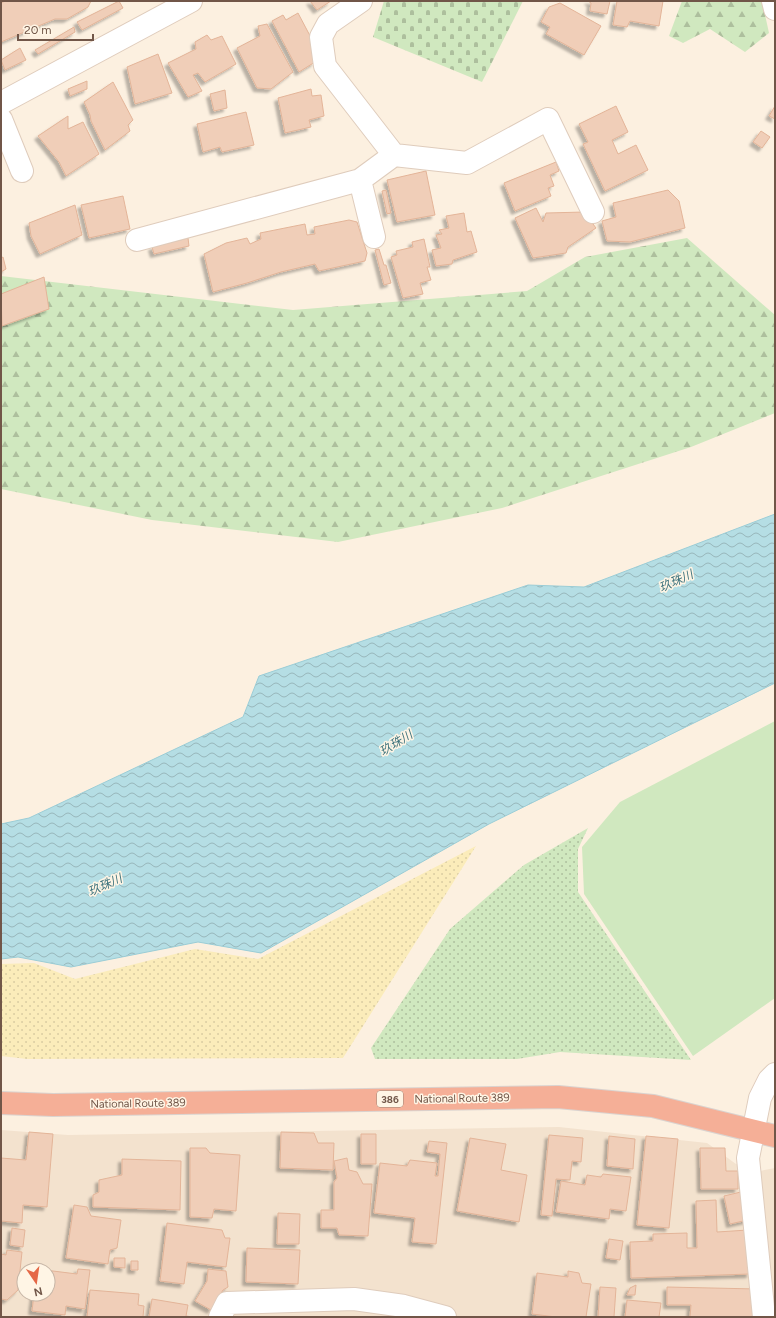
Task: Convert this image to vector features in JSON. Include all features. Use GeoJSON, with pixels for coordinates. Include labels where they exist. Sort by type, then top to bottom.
{"type":"FeatureCollection","features":[{"type":"Feature","properties":{"kind":"highway","name":"National Route 389"},"geometry":{"type":"LineString","coordinates":[[1,1104],[53,1105],[558,1097],[653,1106],[775,1136]]}},
{"type":"Feature","properties":{"kind":"street"},"geometry":{"type":"LineString","coordinates":[[1,103],[191,1]]}},
{"type":"Feature","properties":{"kind":"street"},"geometry":{"type":"LineString","coordinates":[[361,1],[328,24],[321,37],[325,66],[394,155]]}},
{"type":"Feature","properties":{"kind":"street"},"geometry":{"type":"LineString","coordinates":[[773,1],[775,9]]}},
{"type":"Feature","properties":{"kind":"street"},"geometry":{"type":"LineString","coordinates":[[1,119],[22,171]]}},
{"type":"Feature","properties":{"kind":"street"},"geometry":{"type":"LineString","coordinates":[[137,240],[360,180],[394,155],[467,163],[548,119],[593,212]]}},
{"type":"Feature","properties":{"kind":"street"},"geometry":{"type":"LineString","coordinates":[[360,180],[374,237]]}},
{"type":"Feature","properties":{"kind":"street"},"geometry":{"type":"LineString","coordinates":[[764,1317],[748,1158],[760,1098],[769,1080],[775,1074]]}},
{"type":"Feature","properties":{"kind":"street"},"geometry":{"type":"LineString","coordinates":[[220,1317],[227,1303],[354,1299],[404,1306],[445,1317]]}},
{"type":"Feature","properties":{"kind":"shaded area"},"geometry":{"type":"Polygon","coordinates":[[[559,1127],[707,1143],[736,1164],[760,1171],[775,1168],[775,1317],[1,1317],[1,1130],[68,1135],[559,1127]]]}},
{"type":"Feature","properties":{"kind":"green space"},"geometry":{"type":"Polygon","coordinates":[[[384,1],[523,1],[482,82],[373,37],[384,1]]]}},
{"type":"Feature","properties":{"kind":"green space"},"geometry":{"type":"Polygon","coordinates":[[[682,1],[762,1],[769,33],[745,52],[710,29],[683,43],[669,36],[682,1]]]}},
{"type":"Feature","properties":{"kind":"green space"},"geometry":{"type":"Polygon","coordinates":[[[687,238],[775,315],[775,413],[691,447],[502,508],[338,542],[152,520],[1,489],[1,276],[293,310],[527,291],[585,257],[687,238]]]}},
{"type":"Feature","properties":{"kind":"green space"},"geometry":{"type":"Polygon","coordinates":[[[775,721],[775,998],[693,1056],[584,894],[582,847],[620,802],[775,721]]]}},
{"type":"Feature","properties":{"kind":"green space"},"geometry":{"type":"Polygon","coordinates":[[[588,828],[578,849],[578,892],[691,1060],[560,1052],[517,1059],[375,1059],[371,1048],[450,929],[524,865],[588,828]]]}},
{"type":"Feature","properties":{"kind":"sand"},"geometry":{"type":"Polygon","coordinates":[[[476,846],[343,1058],[27,1059],[1,1056],[1,964],[34,963],[75,979],[195,949],[258,959],[476,846]]]}},
{"type":"Feature","properties":{"kind":"water","name":"玖珠川"},"geometry":{"type":"Polygon","coordinates":[[[775,514],[775,683],[489,824],[261,953],[198,942],[71,967],[18,957],[1,959],[1,824],[29,818],[243,717],[259,676],[528,585],[584,587],[775,514]]]}},
{"type":"Feature","properties":{"kind":"building"},"geometry":{"type":"Polygon","coordinates":[[[5,1],[91,1],[88,7],[67,19],[55,19],[1,42],[1,3],[5,1]]]}},
{"type":"Feature","properties":{"kind":"building"},"geometry":{"type":"Polygon","coordinates":[[[119,1],[123,8],[82,30],[77,22],[119,1]]]}},
{"type":"Feature","properties":{"kind":"building"},"geometry":{"type":"Polygon","coordinates":[[[310,1],[331,1],[317,10],[310,1]]]}},
{"type":"Feature","properties":{"kind":"building"},"geometry":{"type":"Polygon","coordinates":[[[588,1],[610,1],[607,14],[590,11],[591,3],[588,1]]]}},
{"type":"Feature","properties":{"kind":"building"},"geometry":{"type":"Polygon","coordinates":[[[617,1],[663,1],[659,26],[630,21],[627,27],[613,25],[617,1]]]}},
{"type":"Feature","properties":{"kind":"building"},"geometry":{"type":"Polygon","coordinates":[[[560,3],[601,26],[584,55],[546,34],[550,27],[541,22],[549,7],[560,3]]]}},
{"type":"Feature","properties":{"kind":"building"},"geometry":{"type":"Polygon","coordinates":[[[298,13],[317,49],[312,53],[315,62],[299,72],[272,21],[283,15],[286,20],[298,13]]]}},
{"type":"Feature","properties":{"kind":"building"},"geometry":{"type":"Polygon","coordinates":[[[267,24],[293,72],[271,89],[257,88],[237,48],[260,36],[258,26],[267,24]]]}},
{"type":"Feature","properties":{"kind":"building"},"geometry":{"type":"Polygon","coordinates":[[[74,27],[75,32],[38,54],[35,50],[74,27]]]}},
{"type":"Feature","properties":{"kind":"building"},"geometry":{"type":"Polygon","coordinates":[[[207,35],[211,40],[222,36],[236,64],[205,82],[198,73],[193,75],[202,91],[188,97],[168,63],[196,49],[195,42],[207,35]]]}},
{"type":"Feature","properties":{"kind":"building"},"geometry":{"type":"Polygon","coordinates":[[[20,48],[26,60],[5,70],[1,60],[20,48]]]}},
{"type":"Feature","properties":{"kind":"building"},"geometry":{"type":"Polygon","coordinates":[[[158,54],[172,93],[135,104],[127,67],[158,54]]]}},
{"type":"Feature","properties":{"kind":"building"},"geometry":{"type":"Polygon","coordinates":[[[87,81],[87,89],[70,96],[68,89],[87,81]]]}},
{"type":"Feature","properties":{"kind":"building"},"geometry":{"type":"Polygon","coordinates":[[[113,82],[133,120],[128,125],[130,131],[105,150],[91,121],[84,102],[113,82]]]}},
{"type":"Feature","properties":{"kind":"building"},"geometry":{"type":"Polygon","coordinates":[[[311,89],[312,96],[321,95],[324,116],[309,120],[311,127],[285,133],[278,98],[311,89]]]}},
{"type":"Feature","properties":{"kind":"building"},"geometry":{"type":"Polygon","coordinates":[[[225,90],[227,108],[214,111],[210,94],[225,90]]]}},
{"type":"Feature","properties":{"kind":"building"},"geometry":{"type":"Polygon","coordinates":[[[616,106],[628,132],[612,140],[618,154],[636,145],[648,170],[605,191],[583,144],[588,142],[579,124],[616,106]]]}},
{"type":"Feature","properties":{"kind":"building"},"geometry":{"type":"Polygon","coordinates":[[[775,106],[775,119],[769,116],[775,106]]]}},
{"type":"Feature","properties":{"kind":"building"},"geometry":{"type":"Polygon","coordinates":[[[246,112],[254,145],[222,152],[220,147],[203,152],[197,124],[246,112]]]}},
{"type":"Feature","properties":{"kind":"building"},"geometry":{"type":"Polygon","coordinates":[[[68,116],[68,129],[83,122],[99,154],[66,176],[59,162],[38,136],[68,116]]]}},
{"type":"Feature","properties":{"kind":"building"},"geometry":{"type":"Polygon","coordinates":[[[761,131],[770,137],[762,148],[753,142],[761,131]]]}},
{"type":"Feature","properties":{"kind":"building"},"geometry":{"type":"Polygon","coordinates":[[[556,162],[559,171],[550,175],[554,186],[548,188],[551,196],[515,211],[504,183],[556,162]]]}},
{"type":"Feature","properties":{"kind":"building"},"geometry":{"type":"Polygon","coordinates":[[[426,171],[435,215],[397,222],[387,180],[426,171]]]}},
{"type":"Feature","properties":{"kind":"building"},"geometry":{"type":"Polygon","coordinates":[[[386,190],[391,213],[387,214],[382,191],[386,190]]]}},
{"type":"Feature","properties":{"kind":"building"},"geometry":{"type":"Polygon","coordinates":[[[668,190],[679,201],[685,228],[630,242],[607,241],[602,221],[616,217],[613,203],[668,190]]]}},
{"type":"Feature","properties":{"kind":"building"},"geometry":{"type":"Polygon","coordinates":[[[123,196],[130,229],[89,238],[81,205],[123,196]]]}},
{"type":"Feature","properties":{"kind":"building"},"geometry":{"type":"Polygon","coordinates":[[[75,205],[82,235],[40,254],[31,236],[29,223],[75,205]]]}},
{"type":"Feature","properties":{"kind":"building"},"geometry":{"type":"Polygon","coordinates":[[[536,208],[543,222],[546,213],[584,212],[596,228],[568,247],[566,253],[533,258],[515,218],[536,208]]]}},
{"type":"Feature","properties":{"kind":"building"},"geometry":{"type":"Polygon","coordinates":[[[464,213],[467,232],[471,231],[477,252],[453,260],[452,264],[436,266],[432,250],[441,248],[436,235],[442,234],[439,230],[449,228],[446,216],[464,213]]]}},
{"type":"Feature","properties":{"kind":"building"},"geometry":{"type":"Polygon","coordinates":[[[349,220],[357,222],[367,253],[365,261],[319,271],[315,264],[281,272],[213,292],[204,254],[226,243],[247,238],[250,244],[261,239],[260,233],[305,224],[307,235],[315,234],[314,227],[349,220]]]}},
{"type":"Feature","properties":{"kind":"building"},"geometry":{"type":"Polygon","coordinates":[[[188,238],[189,246],[154,254],[152,247],[188,238]]]}},
{"type":"Feature","properties":{"kind":"building"},"geometry":{"type":"Polygon","coordinates":[[[424,239],[430,267],[427,267],[431,280],[420,283],[423,294],[403,298],[391,257],[397,255],[396,251],[413,247],[412,242],[424,239]]]}},
{"type":"Feature","properties":{"kind":"building"},"geometry":{"type":"Polygon","coordinates":[[[379,249],[384,265],[386,265],[391,283],[384,285],[375,250],[379,249]]]}},
{"type":"Feature","properties":{"kind":"building"},"geometry":{"type":"Polygon","coordinates":[[[3,257],[6,269],[1,272],[1,258],[3,257]]]}},
{"type":"Feature","properties":{"kind":"building"},"geometry":{"type":"Polygon","coordinates":[[[44,277],[49,309],[2,326],[1,294],[44,277]]]}},
{"type":"Feature","properties":{"kind":"building"},"geometry":{"type":"Polygon","coordinates":[[[29,1132],[53,1134],[47,1207],[23,1205],[22,1223],[1,1221],[1,1158],[26,1160],[29,1132]]]}},
{"type":"Feature","properties":{"kind":"building"},"geometry":{"type":"Polygon","coordinates":[[[281,1132],[314,1133],[318,1143],[334,1143],[333,1170],[280,1168],[281,1132]]]}},
{"type":"Feature","properties":{"kind":"building"},"geometry":{"type":"Polygon","coordinates":[[[361,1134],[376,1134],[376,1164],[361,1164],[361,1134]]]}},
{"type":"Feature","properties":{"kind":"building"},"geometry":{"type":"Polygon","coordinates":[[[549,1135],[583,1138],[581,1162],[572,1161],[570,1180],[556,1179],[552,1216],[541,1215],[549,1135]]]}},
{"type":"Feature","properties":{"kind":"building"},"geometry":{"type":"Polygon","coordinates":[[[609,1136],[635,1139],[633,1169],[607,1166],[609,1136]]]}},
{"type":"Feature","properties":{"kind":"building"},"geometry":{"type":"Polygon","coordinates":[[[646,1136],[678,1139],[669,1228],[637,1225],[646,1136]]]}},
{"type":"Feature","properties":{"kind":"building"},"geometry":{"type":"Polygon","coordinates":[[[470,1138],[506,1144],[501,1170],[527,1175],[519,1222],[457,1211],[470,1138]]]}},
{"type":"Feature","properties":{"kind":"building"},"geometry":{"type":"Polygon","coordinates":[[[429,1141],[447,1143],[436,1244],[412,1242],[415,1218],[374,1213],[380,1163],[407,1166],[410,1160],[437,1163],[435,1176],[438,1176],[440,1154],[427,1152],[429,1141]]]}},
{"type":"Feature","properties":{"kind":"building"},"geometry":{"type":"Polygon","coordinates":[[[190,1148],[206,1148],[210,1153],[240,1155],[236,1211],[214,1209],[212,1218],[190,1217],[190,1148]]]}},
{"type":"Feature","properties":{"kind":"building"},"geometry":{"type":"Polygon","coordinates":[[[700,1148],[725,1148],[726,1171],[738,1171],[738,1189],[701,1189],[700,1148]]]}},
{"type":"Feature","properties":{"kind":"building"},"geometry":{"type":"Polygon","coordinates":[[[347,1158],[349,1170],[357,1172],[363,1184],[372,1184],[368,1236],[339,1235],[337,1228],[321,1228],[321,1210],[334,1210],[334,1182],[337,1178],[334,1161],[347,1158]]]}},
{"type":"Feature","properties":{"kind":"building"},"geometry":{"type":"Polygon","coordinates":[[[122,1159],[181,1161],[180,1210],[93,1207],[93,1195],[99,1192],[99,1180],[122,1175],[122,1159]]]}},
{"type":"Feature","properties":{"kind":"building"},"geometry":{"type":"Polygon","coordinates":[[[603,1174],[631,1177],[626,1211],[610,1209],[609,1219],[556,1212],[561,1181],[585,1185],[587,1175],[601,1177],[603,1174]]]}},
{"type":"Feature","properties":{"kind":"building"},"geometry":{"type":"Polygon","coordinates":[[[745,1191],[752,1219],[730,1224],[724,1196],[745,1191]]]}},
{"type":"Feature","properties":{"kind":"building"},"geometry":{"type":"Polygon","coordinates":[[[716,1200],[717,1232],[748,1230],[750,1274],[631,1278],[630,1242],[653,1241],[653,1234],[687,1233],[687,1248],[697,1248],[696,1201],[716,1200]]]}},
{"type":"Feature","properties":{"kind":"building"},"geometry":{"type":"Polygon","coordinates":[[[74,1205],[87,1207],[91,1216],[121,1220],[117,1248],[110,1250],[108,1264],[66,1258],[74,1205]]]}},
{"type":"Feature","properties":{"kind":"building"},"geometry":{"type":"Polygon","coordinates":[[[278,1213],[300,1214],[299,1244],[277,1244],[278,1213]]]}},
{"type":"Feature","properties":{"kind":"building"},"geometry":{"type":"Polygon","coordinates":[[[167,1223],[222,1230],[225,1238],[230,1238],[226,1267],[187,1262],[184,1284],[160,1281],[167,1223]]]}},
{"type":"Feature","properties":{"kind":"building"},"geometry":{"type":"Polygon","coordinates":[[[12,1228],[25,1230],[23,1247],[10,1245],[12,1228]]]}},
{"type":"Feature","properties":{"kind":"building"},"geometry":{"type":"Polygon","coordinates":[[[609,1239],[623,1241],[620,1260],[606,1258],[609,1239]]]}},
{"type":"Feature","properties":{"kind":"building"},"geometry":{"type":"Polygon","coordinates":[[[247,1248],[300,1250],[298,1284],[246,1282],[247,1248]]]}},
{"type":"Feature","properties":{"kind":"building"},"geometry":{"type":"Polygon","coordinates":[[[7,1250],[22,1252],[21,1262],[16,1262],[16,1292],[7,1300],[1,1299],[1,1254],[6,1255],[7,1250]]]}},
{"type":"Feature","properties":{"kind":"building"},"geometry":{"type":"Polygon","coordinates":[[[114,1258],[125,1258],[125,1268],[114,1267],[114,1258]]]}},
{"type":"Feature","properties":{"kind":"building"},"geometry":{"type":"Polygon","coordinates":[[[131,1261],[138,1261],[138,1270],[131,1270],[131,1261]]]}},
{"type":"Feature","properties":{"kind":"building"},"geometry":{"type":"Polygon","coordinates":[[[78,1269],[90,1270],[85,1309],[66,1306],[65,1315],[32,1311],[33,1302],[56,1302],[56,1271],[77,1274],[78,1269]]]}},
{"type":"Feature","properties":{"kind":"building"},"geometry":{"type":"Polygon","coordinates":[[[208,1269],[226,1271],[228,1287],[223,1290],[211,1310],[195,1301],[207,1281],[208,1269]]]}},
{"type":"Feature","properties":{"kind":"building"},"geometry":{"type":"Polygon","coordinates":[[[568,1271],[579,1273],[582,1283],[591,1284],[586,1317],[556,1317],[532,1314],[537,1273],[568,1277],[568,1271]]]}},
{"type":"Feature","properties":{"kind":"building"},"geometry":{"type":"Polygon","coordinates":[[[636,1285],[635,1295],[627,1295],[630,1288],[636,1285]]]}},
{"type":"Feature","properties":{"kind":"building"},"geometry":{"type":"Polygon","coordinates":[[[600,1287],[616,1288],[614,1317],[598,1317],[600,1287]]]}},
{"type":"Feature","properties":{"kind":"building"},"geometry":{"type":"Polygon","coordinates":[[[667,1287],[757,1289],[756,1317],[690,1317],[691,1305],[667,1305],[667,1287]]]}},
{"type":"Feature","properties":{"kind":"building"},"geometry":{"type":"Polygon","coordinates":[[[90,1290],[139,1294],[138,1305],[144,1306],[143,1317],[87,1317],[90,1290]]]}},
{"type":"Feature","properties":{"kind":"building"},"geometry":{"type":"Polygon","coordinates":[[[152,1299],[188,1305],[186,1316],[193,1317],[149,1317],[152,1299]]]}},
{"type":"Feature","properties":{"kind":"building"},"geometry":{"type":"Polygon","coordinates":[[[627,1300],[661,1303],[659,1317],[625,1317],[627,1300]]]}}]}
